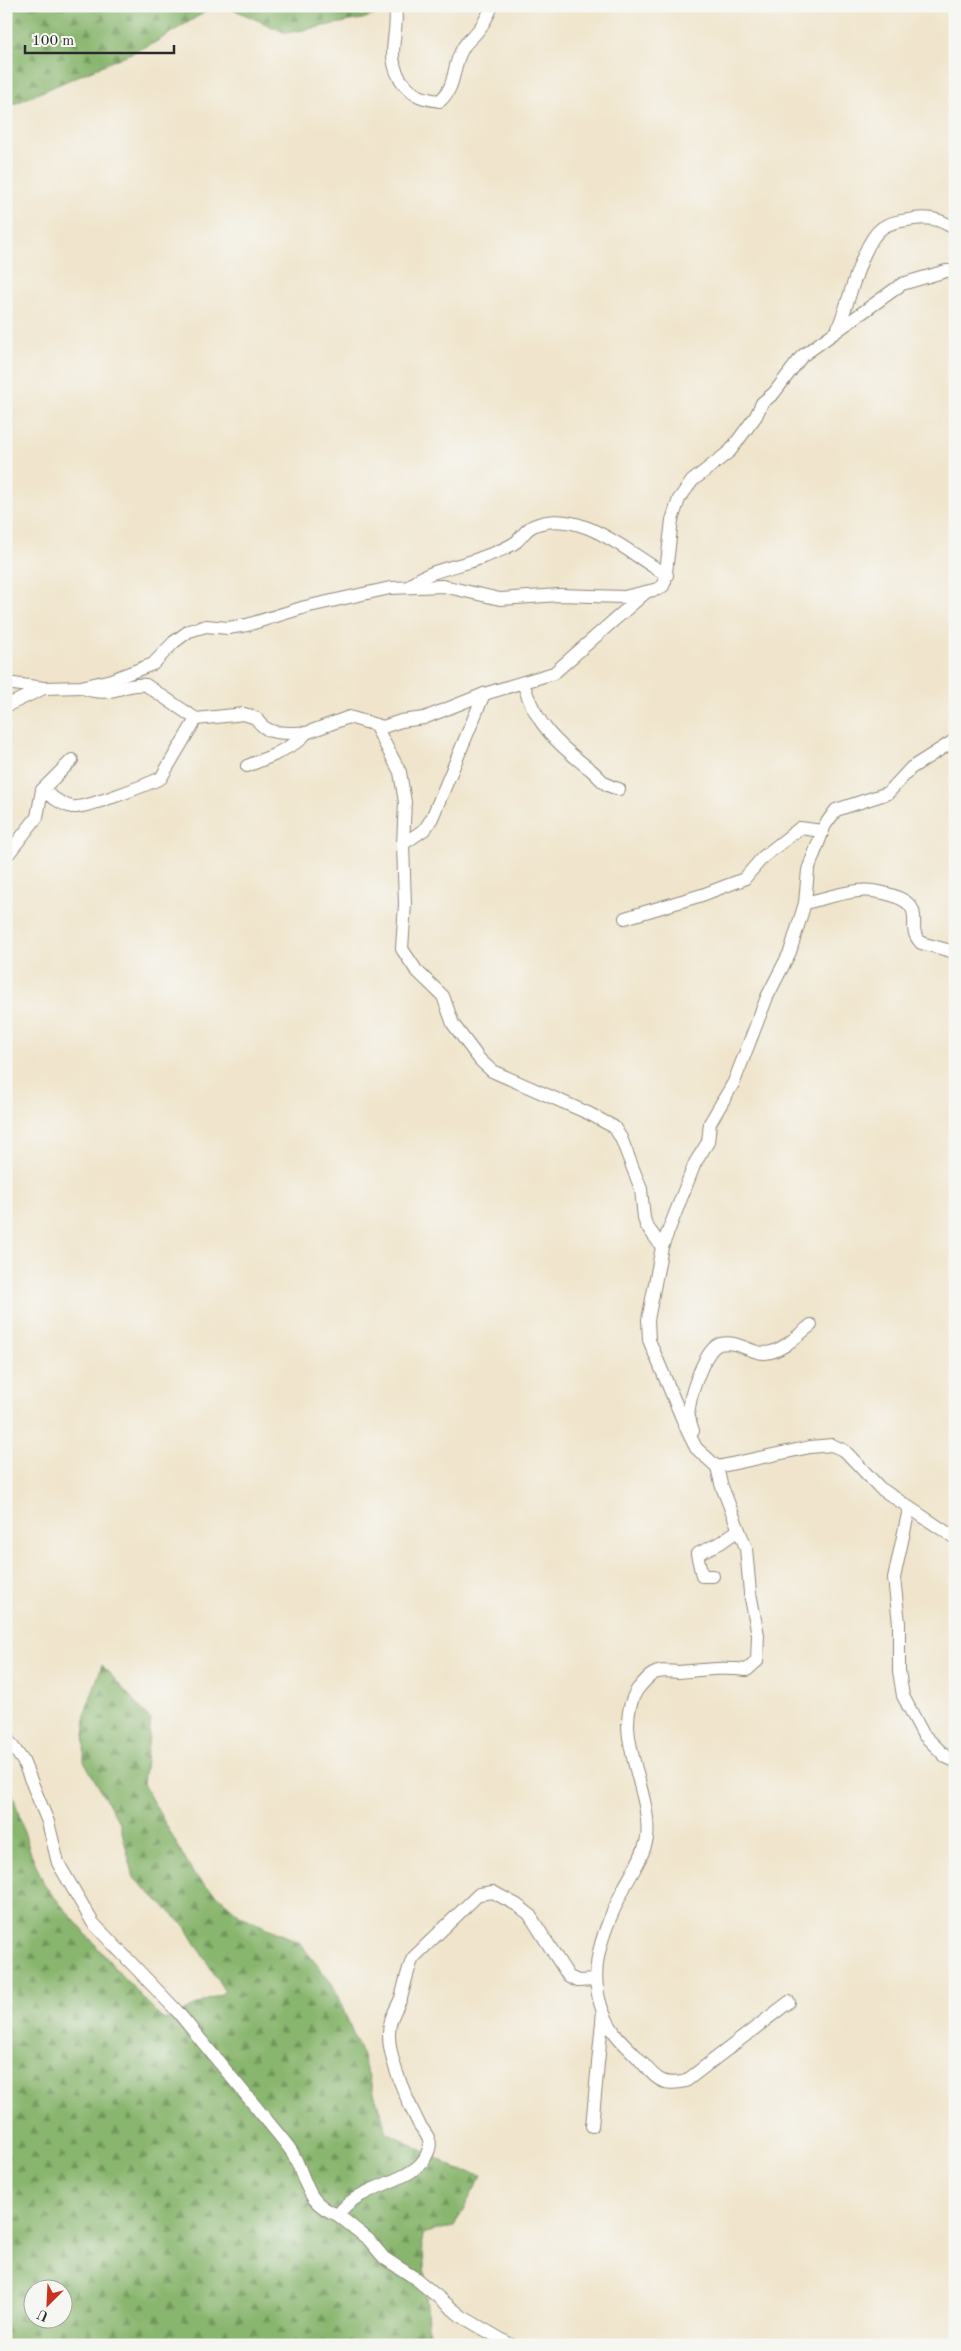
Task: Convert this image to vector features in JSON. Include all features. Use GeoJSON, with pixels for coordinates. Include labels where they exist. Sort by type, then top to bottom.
{"type":"FeatureCollection","features":[{"type":"Feature","properties":{"kind":"street"},"geometry":{"type":"LineString","coordinates":[[395,6],[392,58],[395,73],[410,91],[426,100],[440,101],[448,93],[455,79],[456,63],[463,47],[476,34],[492,6]]}},
{"type":"Feature","properties":{"kind":"street"},"geometry":{"type":"LineString","coordinates":[[837,330],[864,254],[870,241],[882,228],[921,217],[942,220],[955,229]]}},
{"type":"Feature","properties":{"kind":"street"},"geometry":{"type":"LineString","coordinates":[[6,684],[44,688],[81,687],[111,680],[153,664],[174,642],[189,631],[206,626],[228,628],[247,625],[305,607],[390,588],[443,586],[500,600],[559,595],[624,597],[645,593],[663,586],[667,574],[672,520],[679,499],[692,481],[730,451],[756,416],[762,403],[774,393],[802,356],[902,284],[946,271],[955,271]]}},
{"type":"Feature","properties":{"kind":"street"},"geometry":{"type":"LineString","coordinates":[[408,587],[415,580],[427,574],[451,569],[505,549],[516,542],[531,526],[552,522],[572,523],[592,529],[623,545],[642,561],[667,574]]}},
{"type":"Feature","properties":{"kind":"street"},"geometry":{"type":"LineString","coordinates":[[81,687],[96,693],[114,692],[140,684],[146,685],[196,719],[244,714],[256,718],[262,727],[269,731],[306,733],[349,717],[383,727],[433,716],[484,694],[554,673],[645,593]]}},
{"type":"Feature","properties":{"kind":"street"},"geometry":{"type":"LineString","coordinates":[[523,683],[540,723],[554,739],[591,770],[603,784],[619,789]]}},
{"type":"Feature","properties":{"kind":"street"},"geometry":{"type":"LineString","coordinates":[[6,706],[44,688]]}},
{"type":"Feature","properties":{"kind":"street"},"geometry":{"type":"LineString","coordinates":[[403,844],[425,829],[432,818],[484,694]]}},
{"type":"Feature","properties":{"kind":"street"},"geometry":{"type":"LineString","coordinates":[[42,790],[65,805],[75,807],[93,804],[107,797],[161,778],[196,719]]}},
{"type":"Feature","properties":{"kind":"street"},"geometry":{"type":"LineString","coordinates":[[376,725],[400,772],[405,802],[403,844],[405,904],[402,949],[409,961],[443,996],[453,1024],[480,1060],[492,1071],[594,1116],[608,1123],[618,1132],[641,1189],[644,1218],[662,1247]]}},
{"type":"Feature","properties":{"kind":"street"},"geometry":{"type":"LineString","coordinates":[[247,766],[274,755],[299,741],[306,733]]}},
{"type":"Feature","properties":{"kind":"street"},"geometry":{"type":"LineString","coordinates":[[789,2002],[686,2081],[673,2084],[660,2081],[614,2032],[603,2011],[595,1980],[601,1945],[616,1905],[644,1850],[647,1837],[646,1814],[628,1727],[630,1707],[637,1690],[651,1674],[662,1671],[676,1672],[725,1668],[747,1670],[757,1661],[758,1635],[750,1593],[746,1548],[737,1531],[717,1467],[696,1448],[678,1413],[649,1340],[648,1320],[662,1247],[695,1163],[708,1142],[710,1123],[734,1082],[768,997],[790,952],[805,903],[808,870],[822,831],[836,810],[888,793],[911,768],[955,740]]}},
{"type":"Feature","properties":{"kind":"street"},"geometry":{"type":"LineString","coordinates":[[9,853],[37,817],[42,790],[72,760]]}},
{"type":"Feature","properties":{"kind":"street"},"geometry":{"type":"LineString","coordinates":[[625,918],[702,895],[744,879],[763,857],[800,828],[822,831]]}},
{"type":"Feature","properties":{"kind":"street"},"geometry":{"type":"LineString","coordinates":[[805,903],[859,891],[891,895],[908,904],[913,911],[913,931],[920,943],[955,952]]}},
{"type":"Feature","properties":{"kind":"street"},"geometry":{"type":"LineString","coordinates":[[696,1448],[688,1410],[705,1359],[712,1349],[718,1344],[732,1343],[766,1353],[782,1348],[811,1325]]}},
{"type":"Feature","properties":{"kind":"street"},"geometry":{"type":"LineString","coordinates":[[717,1467],[810,1447],[832,1445],[845,1451],[880,1488],[955,1538]]}},
{"type":"Feature","properties":{"kind":"street"},"geometry":{"type":"LineString","coordinates":[[909,1508],[894,1578],[899,1623],[899,1671],[903,1696],[923,1734],[946,1757],[955,1762]]}},
{"type":"Feature","properties":{"kind":"street"},"geometry":{"type":"LineString","coordinates":[[713,1576],[702,1576],[697,1554],[720,1543],[737,1531]]}},
{"type":"Feature","properties":{"kind":"street"},"geometry":{"type":"LineString","coordinates":[[6,1737],[24,1761],[48,1822],[58,1863],[93,1923],[178,2011],[279,2135],[293,2153],[310,2196],[321,2208],[338,2215],[369,2240],[384,2258],[416,2278],[461,2316],[511,2345]]}},
{"type":"Feature","properties":{"kind":"street"},"geometry":{"type":"LineString","coordinates":[[338,2215],[345,2204],[357,2196],[412,2172],[427,2157],[430,2145],[429,2138],[420,2125],[404,2091],[392,2056],[389,2034],[392,2014],[401,1998],[408,1969],[413,1958],[479,1894],[493,1892],[517,1904],[529,1914],[569,1977],[578,1981],[595,1980]]}},
{"type":"Feature","properties":{"kind":"street"},"geometry":{"type":"LineString","coordinates":[[592,2126],[603,2011]]}},
{"type":"Feature","properties":{"kind":"green space"},"geometry":{"type":"Polygon","coordinates":[[[6,6],[215,6],[154,43],[16,103],[6,104],[6,6]]]}},
{"type":"Feature","properties":{"kind":"green space"},"geometry":{"type":"Polygon","coordinates":[[[226,6],[401,6],[362,19],[286,33],[226,6]]]}},
{"type":"Feature","properties":{"kind":"green space"},"geometry":{"type":"Polygon","coordinates":[[[102,1665],[151,1720],[143,1784],[194,1875],[241,1916],[299,1942],[333,1985],[360,2050],[387,2132],[457,2169],[482,2175],[454,2226],[422,2234],[429,2338],[433,2345],[6,2345],[6,1772],[30,1851],[45,1886],[121,1975],[164,2020],[225,1992],[186,1927],[134,1878],[120,1824],[84,1761],[85,1713],[102,1665]]]}}]}
